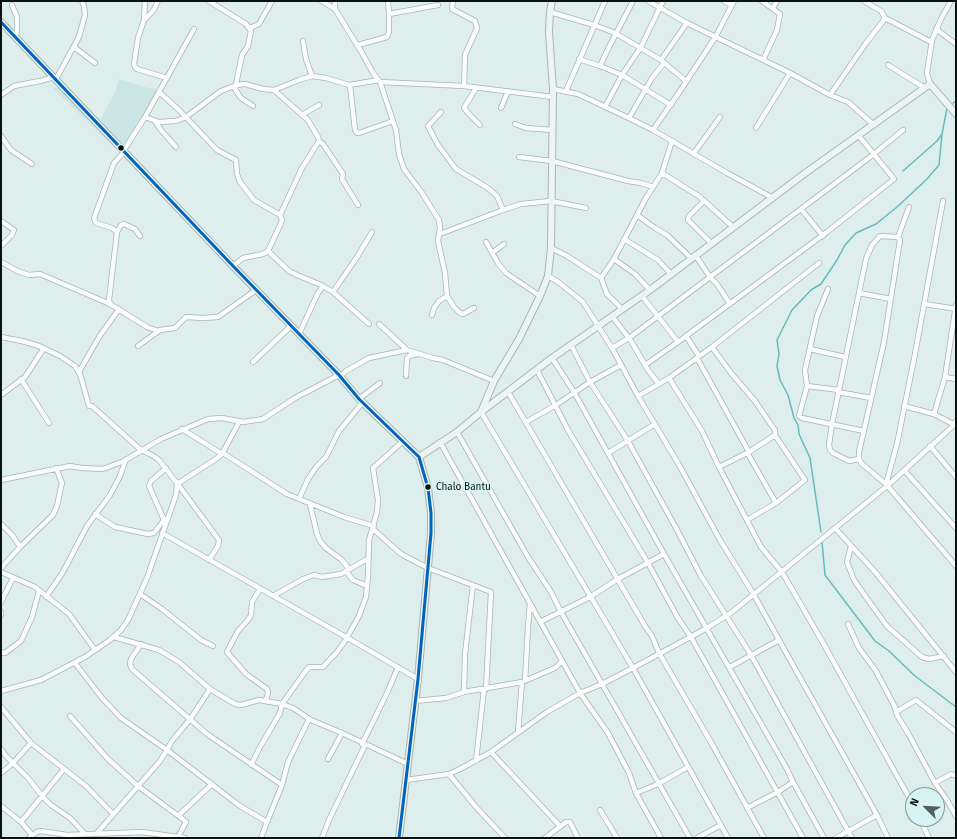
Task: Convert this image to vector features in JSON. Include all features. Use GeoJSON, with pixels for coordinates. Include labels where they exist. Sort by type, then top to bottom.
{"type":"FeatureCollection","features":[{"type":"Feature","properties":{"kind":"street"},"geometry":{"type":"LineString","coordinates":[[1,95],[14,86],[55,78],[79,37],[85,15],[82,1]]}},
{"type":"Feature","properties":{"kind":"street"},"geometry":{"type":"LineString","coordinates":[[145,1],[144,20],[138,38],[134,67],[166,78]]}},
{"type":"Feature","properties":{"kind":"street"},"geometry":{"type":"LineString","coordinates":[[144,20],[153,11],[158,1]]}},
{"type":"Feature","properties":{"kind":"street"},"geometry":{"type":"LineString","coordinates":[[209,1],[233,15],[251,31],[249,41],[242,55],[235,89],[241,98],[253,106]]}},
{"type":"Feature","properties":{"kind":"street"},"geometry":{"type":"LineString","coordinates":[[248,27],[258,24],[272,1]]}},
{"type":"Feature","properties":{"kind":"street"},"geometry":{"type":"LineString","coordinates":[[322,1],[335,9],[379,81],[396,130],[399,154],[404,169],[440,220],[440,234],[438,241],[445,273],[447,296],[460,313],[463,314],[474,308]]}},
{"type":"Feature","properties":{"kind":"street"},"geometry":{"type":"LineString","coordinates":[[335,1],[335,9]]}},
{"type":"Feature","properties":{"kind":"street"},"geometry":{"type":"LineString","coordinates":[[358,45],[387,37],[389,32],[388,1]]}},
{"type":"Feature","properties":{"kind":"street"},"geometry":{"type":"LineString","coordinates":[[453,1],[452,9],[475,21],[477,28],[465,55],[464,86]]}},
{"type":"Feature","properties":{"kind":"street"},"geometry":{"type":"LineString","coordinates":[[481,412],[494,381],[520,339],[548,276],[551,248],[553,89],[549,32],[552,1]]}},
{"type":"Feature","properties":{"kind":"street"},"geometry":{"type":"LineString","coordinates":[[566,91],[604,1]]}},
{"type":"Feature","properties":{"kind":"street"},"geometry":{"type":"LineString","coordinates":[[600,66],[633,1]]}},
{"type":"Feature","properties":{"kind":"street"},"geometry":{"type":"LineString","coordinates":[[648,1],[687,23],[790,73],[830,96],[848,102],[874,125]]}},
{"type":"Feature","properties":{"kind":"street"},"geometry":{"type":"LineString","coordinates":[[606,107],[622,75],[641,47],[663,1]]}},
{"type":"Feature","properties":{"kind":"street"},"geometry":{"type":"LineString","coordinates":[[653,130],[716,36],[733,3],[724,1]]}},
{"type":"Feature","properties":{"kind":"street"},"geometry":{"type":"LineString","coordinates":[[762,1],[780,14],[777,30],[763,60]]}},
{"type":"Feature","properties":{"kind":"street"},"geometry":{"type":"LineString","coordinates":[[773,8],[777,1]]}},
{"type":"Feature","properties":{"kind":"street"},"geometry":{"type":"LineString","coordinates":[[864,1],[881,11],[885,18],[931,42]]}},
{"type":"Feature","properties":{"kind":"street"},"geometry":{"type":"LineString","coordinates":[[927,86],[931,42],[936,29],[951,1]]}},
{"type":"Feature","properties":{"kind":"street"},"geometry":{"type":"LineString","coordinates":[[389,14],[438,4]]}},
{"type":"Feature","properties":{"kind":"street"},"geometry":{"type":"LineString","coordinates":[[12,5],[17,17],[17,32],[15,36]]}},
{"type":"Feature","properties":{"kind":"street"},"geometry":{"type":"LineString","coordinates":[[550,12],[594,25],[641,47],[663,62],[686,81]]}},
{"type":"Feature","properties":{"kind":"street"},"geometry":{"type":"LineString","coordinates":[[830,96],[885,18]]}},
{"type":"Feature","properties":{"kind":"street"},"geometry":{"type":"LineString","coordinates":[[1,22],[340,376],[361,400],[402,442],[419,457],[424,473],[430,504],[431,534],[416,701],[400,838]]}},
{"type":"Feature","properties":{"kind":"street"},"geometry":{"type":"LineString","coordinates":[[629,118],[645,89],[687,23]]}},
{"type":"Feature","properties":{"kind":"street"},"geometry":{"type":"LineString","coordinates":[[117,232],[112,228],[96,223],[94,218],[114,163],[145,117],[194,29]]}},
{"type":"Feature","properties":{"kind":"street"},"geometry":{"type":"LineString","coordinates":[[936,29],[956,44]]}},
{"type":"Feature","properties":{"kind":"street"},"geometry":{"type":"LineString","coordinates":[[303,41],[306,59],[312,76]]}},
{"type":"Feature","properties":{"kind":"street"},"geometry":{"type":"LineString","coordinates":[[74,47],[95,63]]}},
{"type":"Feature","properties":{"kind":"street"},"geometry":{"type":"LineString","coordinates":[[579,59],[622,75],[671,105]]}},
{"type":"Feature","properties":{"kind":"street"},"geometry":{"type":"LineString","coordinates":[[888,66],[927,86],[956,114]]}},
{"type":"Feature","properties":{"kind":"street"},"geometry":{"type":"LineString","coordinates":[[756,128],[790,73]]}},
{"type":"Feature","properties":{"kind":"street"},"geometry":{"type":"LineString","coordinates":[[145,117],[159,122],[176,121],[186,118],[221,91],[237,85],[245,84],[263,89],[274,90],[312,76],[326,78],[350,85],[379,81],[464,86],[553,97]]}},
{"type":"Feature","properties":{"kind":"street"},"geometry":{"type":"LineString","coordinates":[[350,85],[355,130],[357,133],[393,121]]}},
{"type":"Feature","properties":{"kind":"street"},"geometry":{"type":"LineString","coordinates":[[419,457],[457,432],[552,358],[642,296],[733,227],[927,86]]}},
{"type":"Feature","properties":{"kind":"street"},"geometry":{"type":"LineString","coordinates":[[476,88],[464,108],[480,125]]}},
{"type":"Feature","properties":{"kind":"street"},"geometry":{"type":"LineString","coordinates":[[553,89],[578,94],[629,118],[773,198]]}},
{"type":"Feature","properties":{"kind":"street"},"geometry":{"type":"LineString","coordinates":[[274,90],[311,124],[319,141],[343,174],[342,179],[358,205]]}},
{"type":"Feature","properties":{"kind":"street"},"geometry":{"type":"LineString","coordinates":[[501,108],[508,91]]}},
{"type":"Feature","properties":{"kind":"street"},"geometry":{"type":"LineString","coordinates":[[159,92],[217,150],[236,160],[237,174],[240,182],[254,200],[280,215],[282,220],[268,251],[263,254],[243,258],[233,266]]}},
{"type":"Feature","properties":{"kind":"street"},"geometry":{"type":"LineString","coordinates":[[302,115],[319,105]]}},
{"type":"Feature","properties":{"kind":"street"},"geometry":{"type":"LineString","coordinates":[[441,112],[428,126],[438,145],[456,169],[488,188],[497,196],[503,210]]}},
{"type":"Feature","properties":{"kind":"street"},"geometry":{"type":"LineString","coordinates":[[694,153],[720,117]]}},
{"type":"Feature","properties":{"kind":"street"},"geometry":{"type":"LineString","coordinates":[[155,120],[161,130],[176,147]]}},
{"type":"Feature","properties":{"kind":"street"},"geometry":{"type":"LineString","coordinates":[[515,124],[526,128],[552,130]]}},
{"type":"Feature","properties":{"kind":"street"},"geometry":{"type":"LineString","coordinates":[[612,348],[629,338],[874,154],[903,130]]}},
{"type":"Feature","properties":{"kind":"street"},"geometry":{"type":"LineString","coordinates":[[1,136],[11,150],[32,164]]}},
{"type":"Feature","properties":{"kind":"street"},"geometry":{"type":"LineString","coordinates":[[645,365],[823,236],[894,179],[859,136]]}},
{"type":"Feature","properties":{"kind":"street"},"geometry":{"type":"LineString","coordinates":[[280,215],[302,168],[319,141]]}},
{"type":"Feature","properties":{"kind":"street"},"geometry":{"type":"LineString","coordinates":[[601,278],[614,259],[637,215],[662,173],[672,141]]}},
{"type":"Feature","properties":{"kind":"street"},"geometry":{"type":"LineString","coordinates":[[519,157],[552,161],[628,181],[641,182],[653,187]]}},
{"type":"Feature","properties":{"kind":"street"},"geometry":{"type":"LineString","coordinates":[[662,173],[704,201],[733,227]]}},
{"type":"Feature","properties":{"kind":"street"},"geometry":{"type":"LineString","coordinates":[[440,234],[521,204],[551,201],[586,208]]}},
{"type":"Feature","properties":{"kind":"street"},"geometry":{"type":"LineString","coordinates":[[704,201],[689,216],[688,220],[712,244]]}},
{"type":"Feature","properties":{"kind":"street"},"geometry":{"type":"LineString","coordinates":[[887,485],[897,444],[925,304],[943,201]]}},
{"type":"Feature","properties":{"kind":"street"},"geometry":{"type":"LineString","coordinates":[[909,207],[898,237],[900,240],[884,342],[859,452],[859,459],[862,464],[887,485],[956,566]]}},
{"type":"Feature","properties":{"kind":"street"},"geometry":{"type":"LineString","coordinates":[[801,209],[823,236]]}},
{"type":"Feature","properties":{"kind":"street"},"geometry":{"type":"LineString","coordinates":[[637,215],[667,235],[694,257],[717,284],[730,304]]}},
{"type":"Feature","properties":{"kind":"street"},"geometry":{"type":"LineString","coordinates":[[1,221],[14,230],[12,235],[1,246]]}},
{"type":"Feature","properties":{"kind":"street"},"geometry":{"type":"LineString","coordinates":[[110,304],[109,300],[117,232],[121,225],[124,224],[134,229],[140,236]]}},
{"type":"Feature","properties":{"kind":"street"},"geometry":{"type":"LineString","coordinates":[[333,292],[372,232]]}},
{"type":"Feature","properties":{"kind":"street"},"geometry":{"type":"LineString","coordinates":[[859,459],[849,461],[830,450],[829,445],[832,424],[844,357],[866,259],[872,246],[880,236],[898,237]]}},
{"type":"Feature","properties":{"kind":"street"},"geometry":{"type":"LineString","coordinates":[[624,239],[658,260],[671,274]]}},
{"type":"Feature","properties":{"kind":"street"},"geometry":{"type":"LineString","coordinates":[[486,242],[506,273],[540,296]]}},
{"type":"Feature","properties":{"kind":"street"},"geometry":{"type":"LineString","coordinates":[[492,253],[504,244]]}},
{"type":"Feature","properties":{"kind":"street"},"geometry":{"type":"LineString","coordinates":[[551,248],[567,256],[601,278],[607,294],[622,309]]}},
{"type":"Feature","properties":{"kind":"street"},"geometry":{"type":"LineString","coordinates":[[268,251],[289,271],[333,292],[369,324]]}},
{"type":"Feature","properties":{"kind":"street"},"geometry":{"type":"LineString","coordinates":[[614,259],[635,274],[650,290]]}},
{"type":"Feature","properties":{"kind":"street"},"geometry":{"type":"LineString","coordinates":[[1,262],[17,271],[29,275],[40,274],[110,304],[147,327],[158,331]]}},
{"type":"Feature","properties":{"kind":"street"},"geometry":{"type":"LineString","coordinates":[[638,396],[669,378],[712,347],[819,263]]}},
{"type":"Feature","properties":{"kind":"street"},"geometry":{"type":"LineString","coordinates":[[548,276],[557,281],[583,302],[612,348],[720,540],[754,595],[877,815],[888,838]]}},
{"type":"Feature","properties":{"kind":"street"},"geometry":{"type":"LineString","coordinates":[[299,334],[312,304],[323,286]]}},
{"type":"Feature","properties":{"kind":"street"},"geometry":{"type":"LineString","coordinates":[[828,289],[817,316],[805,370],[807,386],[799,416],[802,418],[864,431]]}},
{"type":"Feature","properties":{"kind":"street"},"geometry":{"type":"LineString","coordinates":[[138,346],[158,331],[175,328],[186,318],[218,317],[256,290]]}},
{"type":"Feature","properties":{"kind":"street"},"geometry":{"type":"LineString","coordinates":[[859,293],[891,299]]}},
{"type":"Feature","properties":{"kind":"street"},"geometry":{"type":"LineString","coordinates":[[432,315],[434,308],[439,301],[447,296]]}},
{"type":"Feature","properties":{"kind":"street"},"geometry":{"type":"LineString","coordinates":[[642,296],[678,342]]}},
{"type":"Feature","properties":{"kind":"street"},"geometry":{"type":"LineString","coordinates":[[925,304],[956,308],[945,376],[934,414]]}},
{"type":"Feature","properties":{"kind":"street"},"geometry":{"type":"LineString","coordinates":[[79,372],[99,337],[119,309]]}},
{"type":"Feature","properties":{"kind":"street"},"geometry":{"type":"LineString","coordinates":[[612,316],[629,338],[645,365],[659,384]]}},
{"type":"Feature","properties":{"kind":"street"},"geometry":{"type":"LineString","coordinates":[[379,324],[407,350],[443,360],[494,381]]}},
{"type":"Feature","properties":{"kind":"street"},"geometry":{"type":"LineString","coordinates":[[253,362],[291,326]]}},
{"type":"Feature","properties":{"kind":"street"},"geometry":{"type":"LineString","coordinates":[[686,336],[776,504]]}},
{"type":"Feature","properties":{"kind":"street"},"geometry":{"type":"LineString","coordinates":[[1,337],[22,341],[44,348],[75,366],[79,372],[89,406],[92,406],[141,450],[156,457],[166,468],[219,540],[218,546],[209,560]]}},
{"type":"Feature","properties":{"kind":"street"},"geometry":{"type":"LineString","coordinates":[[571,345],[590,382],[628,441],[701,576],[752,656],[852,838]]}},
{"type":"Feature","properties":{"kind":"street"},"geometry":{"type":"LineString","coordinates":[[712,347],[731,373],[755,401],[775,430],[775,435],[787,455],[805,480],[776,504],[747,520]]}},
{"type":"Feature","properties":{"kind":"street"},"geometry":{"type":"LineString","coordinates":[[1,395],[25,377],[44,348]]}},
{"type":"Feature","properties":{"kind":"street"},"geometry":{"type":"LineString","coordinates":[[810,349],[844,357]]}},
{"type":"Feature","properties":{"kind":"street"},"geometry":{"type":"LineString","coordinates":[[1,480],[70,466],[100,470],[126,459],[182,429],[212,418],[222,418],[239,422],[257,421],[267,418],[295,398],[340,376],[369,358],[407,350]]}},
{"type":"Feature","properties":{"kind":"street"},"geometry":{"type":"LineString","coordinates":[[406,376],[407,358],[418,354]]}},
{"type":"Feature","properties":{"kind":"street"},"geometry":{"type":"LineString","coordinates":[[552,358],[574,392],[664,554],[730,667],[824,838]]}},
{"type":"Feature","properties":{"kind":"street"},"geometry":{"type":"LineString","coordinates":[[526,422],[556,405],[590,382],[621,365]]}},
{"type":"Feature","properties":{"kind":"street"},"geometry":{"type":"LineString","coordinates":[[537,370],[568,430],[648,563],[678,618],[691,637],[803,838]]}},
{"type":"Feature","properties":{"kind":"street"},"geometry":{"type":"LineString","coordinates":[[945,376],[956,379]]}},
{"type":"Feature","properties":{"kind":"street"},"geometry":{"type":"LineString","coordinates":[[669,378],[702,431],[761,547],[782,572],[826,647],[905,790]]}},
{"type":"Feature","properties":{"kind":"street"},"geometry":{"type":"LineString","coordinates":[[21,379],[49,424]]}},
{"type":"Feature","properties":{"kind":"street"},"geometry":{"type":"LineString","coordinates":[[299,499],[308,478],[326,456],[338,431],[361,400],[380,382]]}},
{"type":"Feature","properties":{"kind":"street"},"geometry":{"type":"LineString","coordinates":[[807,386],[871,398]]}},
{"type":"Feature","properties":{"kind":"street"},"geometry":{"type":"LineString","coordinates":[[508,392],[652,636],[659,653],[764,838]]}},
{"type":"Feature","properties":{"kind":"street"},"geometry":{"type":"LineString","coordinates":[[406,780],[449,774],[476,761],[547,712],[580,693],[602,684],[707,628],[754,595],[887,485],[955,424],[934,414],[904,406]]}},
{"type":"Feature","properties":{"kind":"street"},"geometry":{"type":"LineString","coordinates":[[481,412],[633,668],[728,838]]}},
{"type":"Feature","properties":{"kind":"street"},"geometry":{"type":"LineString","coordinates":[[177,483],[213,462],[222,454],[239,422]]}},
{"type":"Feature","properties":{"kind":"street"},"geometry":{"type":"LineString","coordinates":[[608,453],[655,424]]}},
{"type":"Feature","properties":{"kind":"street"},"geometry":{"type":"LineString","coordinates":[[182,429],[287,494],[344,517],[374,527],[401,554],[428,568],[491,592],[485,689],[476,761]]}},
{"type":"Feature","properties":{"kind":"street"},"geometry":{"type":"LineString","coordinates":[[457,432],[528,558],[551,592],[658,784],[690,838]]}},
{"type":"Feature","properties":{"kind":"street"},"geometry":{"type":"LineString","coordinates":[[719,467],[749,452],[775,435]]}},
{"type":"Feature","properties":{"kind":"street"},"geometry":{"type":"LineString","coordinates":[[251,765],[280,713],[282,704],[304,672],[309,667],[323,667],[345,641],[346,636],[359,616],[366,597],[369,540],[374,527],[377,512],[378,500],[373,468],[402,442]]}},
{"type":"Feature","properties":{"kind":"street"},"geometry":{"type":"LineString","coordinates":[[440,442],[580,693],[608,733],[629,773],[636,793],[661,838]]}},
{"type":"Feature","properties":{"kind":"street"},"geometry":{"type":"LineString","coordinates":[[930,446],[956,477]]}},
{"type":"Feature","properties":{"kind":"street"},"geometry":{"type":"LineString","coordinates":[[46,597],[63,572],[84,531],[116,485],[126,459]]}},
{"type":"Feature","properties":{"kind":"street"},"geometry":{"type":"LineString","coordinates":[[1,568],[49,519],[55,510],[62,483],[56,468]]}},
{"type":"Feature","properties":{"kind":"street"},"geometry":{"type":"LineString","coordinates":[[165,521],[149,486],[151,481],[166,468]]}},
{"type":"Feature","properties":{"kind":"street"},"geometry":{"type":"LineString","coordinates":[[904,470],[956,528]]}},
{"type":"Feature","properties":{"kind":"street"},"geometry":{"type":"LineString","coordinates":[[1,691],[37,682],[75,663],[114,637],[125,625],[147,578],[165,521],[176,495],[177,483]]}},
{"type":"Feature","properties":{"kind":"street"},"geometry":{"type":"LineString","coordinates":[[310,504],[320,541],[326,548],[342,560],[353,580],[367,586]]}},
{"type":"Feature","properties":{"kind":"street"},"geometry":{"type":"LineString","coordinates":[[95,514],[114,527],[148,534],[154,533],[165,521]]}},
{"type":"Feature","properties":{"kind":"street"},"geometry":{"type":"LineString","coordinates":[[1,524],[13,536],[20,547]]}},
{"type":"Feature","properties":{"kind":"street"},"geometry":{"type":"LineString","coordinates":[[835,528],[876,572],[956,672]]}},
{"type":"Feature","properties":{"kind":"street"},"geometry":{"type":"LineString","coordinates":[[162,533],[346,636],[418,679]]}},
{"type":"Feature","properties":{"kind":"street"},"geometry":{"type":"LineString","coordinates":[[851,546],[847,562],[854,580],[888,626],[922,656],[930,659],[944,656]]}},
{"type":"Feature","properties":{"kind":"street"},"geometry":{"type":"LineString","coordinates":[[540,622],[590,597],[618,579],[664,554]]}},
{"type":"Feature","properties":{"kind":"street"},"geometry":{"type":"LineString","coordinates":[[273,596],[310,576],[331,576],[341,574],[369,558]]}},
{"type":"Feature","properties":{"kind":"street"},"geometry":{"type":"LineString","coordinates":[[1,572],[35,587],[69,614],[95,650]]}},
{"type":"Feature","properties":{"kind":"street"},"geometry":{"type":"LineString","coordinates":[[1,602],[13,578]]}},
{"type":"Feature","properties":{"kind":"street"},"geometry":{"type":"LineString","coordinates":[[464,692],[465,654],[473,585]]}},
{"type":"Feature","properties":{"kind":"street"},"geometry":{"type":"LineString","coordinates":[[260,589],[252,602],[251,615],[238,631],[227,652],[246,674],[267,689],[268,693],[266,700]]}},
{"type":"Feature","properties":{"kind":"street"},"geometry":{"type":"LineString","coordinates":[[1,652],[5,653],[21,641],[32,617],[39,591]]}},
{"type":"Feature","properties":{"kind":"street"},"geometry":{"type":"LineString","coordinates":[[140,594],[162,609],[201,640],[213,646]]}},
{"type":"Feature","properties":{"kind":"street"},"geometry":{"type":"LineString","coordinates":[[518,732],[530,604]]}},
{"type":"Feature","properties":{"kind":"street"},"geometry":{"type":"LineString","coordinates":[[848,624],[859,648],[876,671],[934,784],[948,800],[956,816]]}},
{"type":"Feature","properties":{"kind":"street"},"geometry":{"type":"LineString","coordinates":[[114,637],[155,648],[186,667],[210,689],[238,705],[259,700],[282,704],[293,708],[309,719],[408,764]]}},
{"type":"Feature","properties":{"kind":"street"},"geometry":{"type":"LineString","coordinates":[[730,667],[779,640]]}},
{"type":"Feature","properties":{"kind":"street"},"geometry":{"type":"LineString","coordinates":[[141,644],[130,661],[132,669],[208,734],[282,785]]}},
{"type":"Feature","properties":{"kind":"street"},"geometry":{"type":"LineString","coordinates":[[416,701],[446,698],[464,692],[523,682],[555,668],[562,661]]}},
{"type":"Feature","properties":{"kind":"street"},"geometry":{"type":"LineString","coordinates":[[75,663],[117,715],[168,750],[240,806],[267,822]]}},
{"type":"Feature","properties":{"kind":"street"},"geometry":{"type":"LineString","coordinates":[[322,838],[398,667]]}},
{"type":"Feature","properties":{"kind":"street"},"geometry":{"type":"LineString","coordinates":[[96,833],[168,750],[172,741],[210,689]]}},
{"type":"Feature","properties":{"kind":"street"},"geometry":{"type":"LineString","coordinates":[[896,712],[916,700],[956,732]]}},
{"type":"Feature","properties":{"kind":"street"},"geometry":{"type":"LineString","coordinates":[[1,707],[31,743],[86,786],[113,814]]}},
{"type":"Feature","properties":{"kind":"street"},"geometry":{"type":"LineString","coordinates":[[70,716],[108,759],[138,786],[179,815],[186,822],[178,837]]}},
{"type":"Feature","properties":{"kind":"street"},"geometry":{"type":"LineString","coordinates":[[261,838],[282,785],[288,762],[309,719]]}},
{"type":"Feature","properties":{"kind":"street"},"geometry":{"type":"LineString","coordinates":[[328,759],[342,734]]}},
{"type":"Feature","properties":{"kind":"street"},"geometry":{"type":"LineString","coordinates":[[1,773],[13,763],[31,743]]}},
{"type":"Feature","properties":{"kind":"street"},"geometry":{"type":"LineString","coordinates":[[1,749],[28,778],[42,796],[51,805],[70,818],[85,834]]}},
{"type":"Feature","properties":{"kind":"street"},"geometry":{"type":"LineString","coordinates":[[491,752],[560,826]]}},
{"type":"Feature","properties":{"kind":"street"},"geometry":{"type":"LineString","coordinates":[[636,793],[658,784],[688,767]]}},
{"type":"Feature","properties":{"kind":"street"},"geometry":{"type":"LineString","coordinates":[[21,822],[64,769]]}},
{"type":"Feature","properties":{"kind":"street"},"geometry":{"type":"LineString","coordinates":[[449,774],[476,807],[505,838]]}},
{"type":"Feature","properties":{"kind":"street"},"geometry":{"type":"LineString","coordinates":[[934,784],[951,774],[956,776]]}},
{"type":"Feature","properties":{"kind":"street"},"geometry":{"type":"LineString","coordinates":[[747,808],[778,792],[793,782]]}},
{"type":"Feature","properties":{"kind":"street"},"geometry":{"type":"LineString","coordinates":[[179,815],[212,784]]}},
{"type":"Feature","properties":{"kind":"street"},"geometry":{"type":"LineString","coordinates":[[1,806],[21,822],[30,836],[41,831],[67,835],[142,832],[184,838]]}},
{"type":"Feature","properties":{"kind":"street"},"geometry":{"type":"LineString","coordinates":[[600,810],[617,838]]}},
{"type":"Feature","properties":{"kind":"street"},"geometry":{"type":"LineString","coordinates":[[836,838],[877,815]]}},
{"type":"Feature","properties":{"kind":"street"},"geometry":{"type":"LineString","coordinates":[[545,838],[566,822],[570,822],[578,838]]}},
{"type":"Feature","properties":{"kind":"street"},"geometry":{"type":"LineString","coordinates":[[697,838],[721,825]]}},
{"type":"Feature","properties":{"kind":"street"},"geometry":{"type":"LineString","coordinates":[[924,827],[929,838]]}},
{"type":"Feature","properties":{"kind":"shaded area"},"geometry":{"type":"Polygon","coordinates":[[[119,79],[148,88],[159,89],[145,116],[119,152],[53,88],[70,89],[100,120],[115,92],[119,79]]]}},
{"type":"Feature","properties":{"kind":"waterway"},"geometry":{"type":"LineString","coordinates":[[821,532],[810,458],[799,434],[798,425],[794,418],[788,395],[780,380],[777,366],[779,354],[777,340],[792,310],[811,290],[821,284],[845,245],[856,233],[876,224],[897,207],[926,180],[939,165],[942,134],[947,108]]}},
{"type":"Feature","properties":{"kind":"waterway"},"geometry":{"type":"LineString","coordinates":[[903,171],[937,141],[942,134]]}},
{"type":"Feature","properties":{"kind":"waterway"},"geometry":{"type":"LineString","coordinates":[[822,542],[825,575],[875,641],[889,651],[915,676],[956,707]]}},
{"type":"Feature","properties":{"kind":"transit line"},"geometry":{"type":"LineString","coordinates":[[1,22],[339,375],[359,399],[419,457],[428,488],[431,513],[431,533],[418,679],[399,838]]}},
{"type":"Feature","properties":{"kind":"place","name":"Chalo Bantu"},"geometry":{"type":"Point","coordinates":[428,487]}}]}
